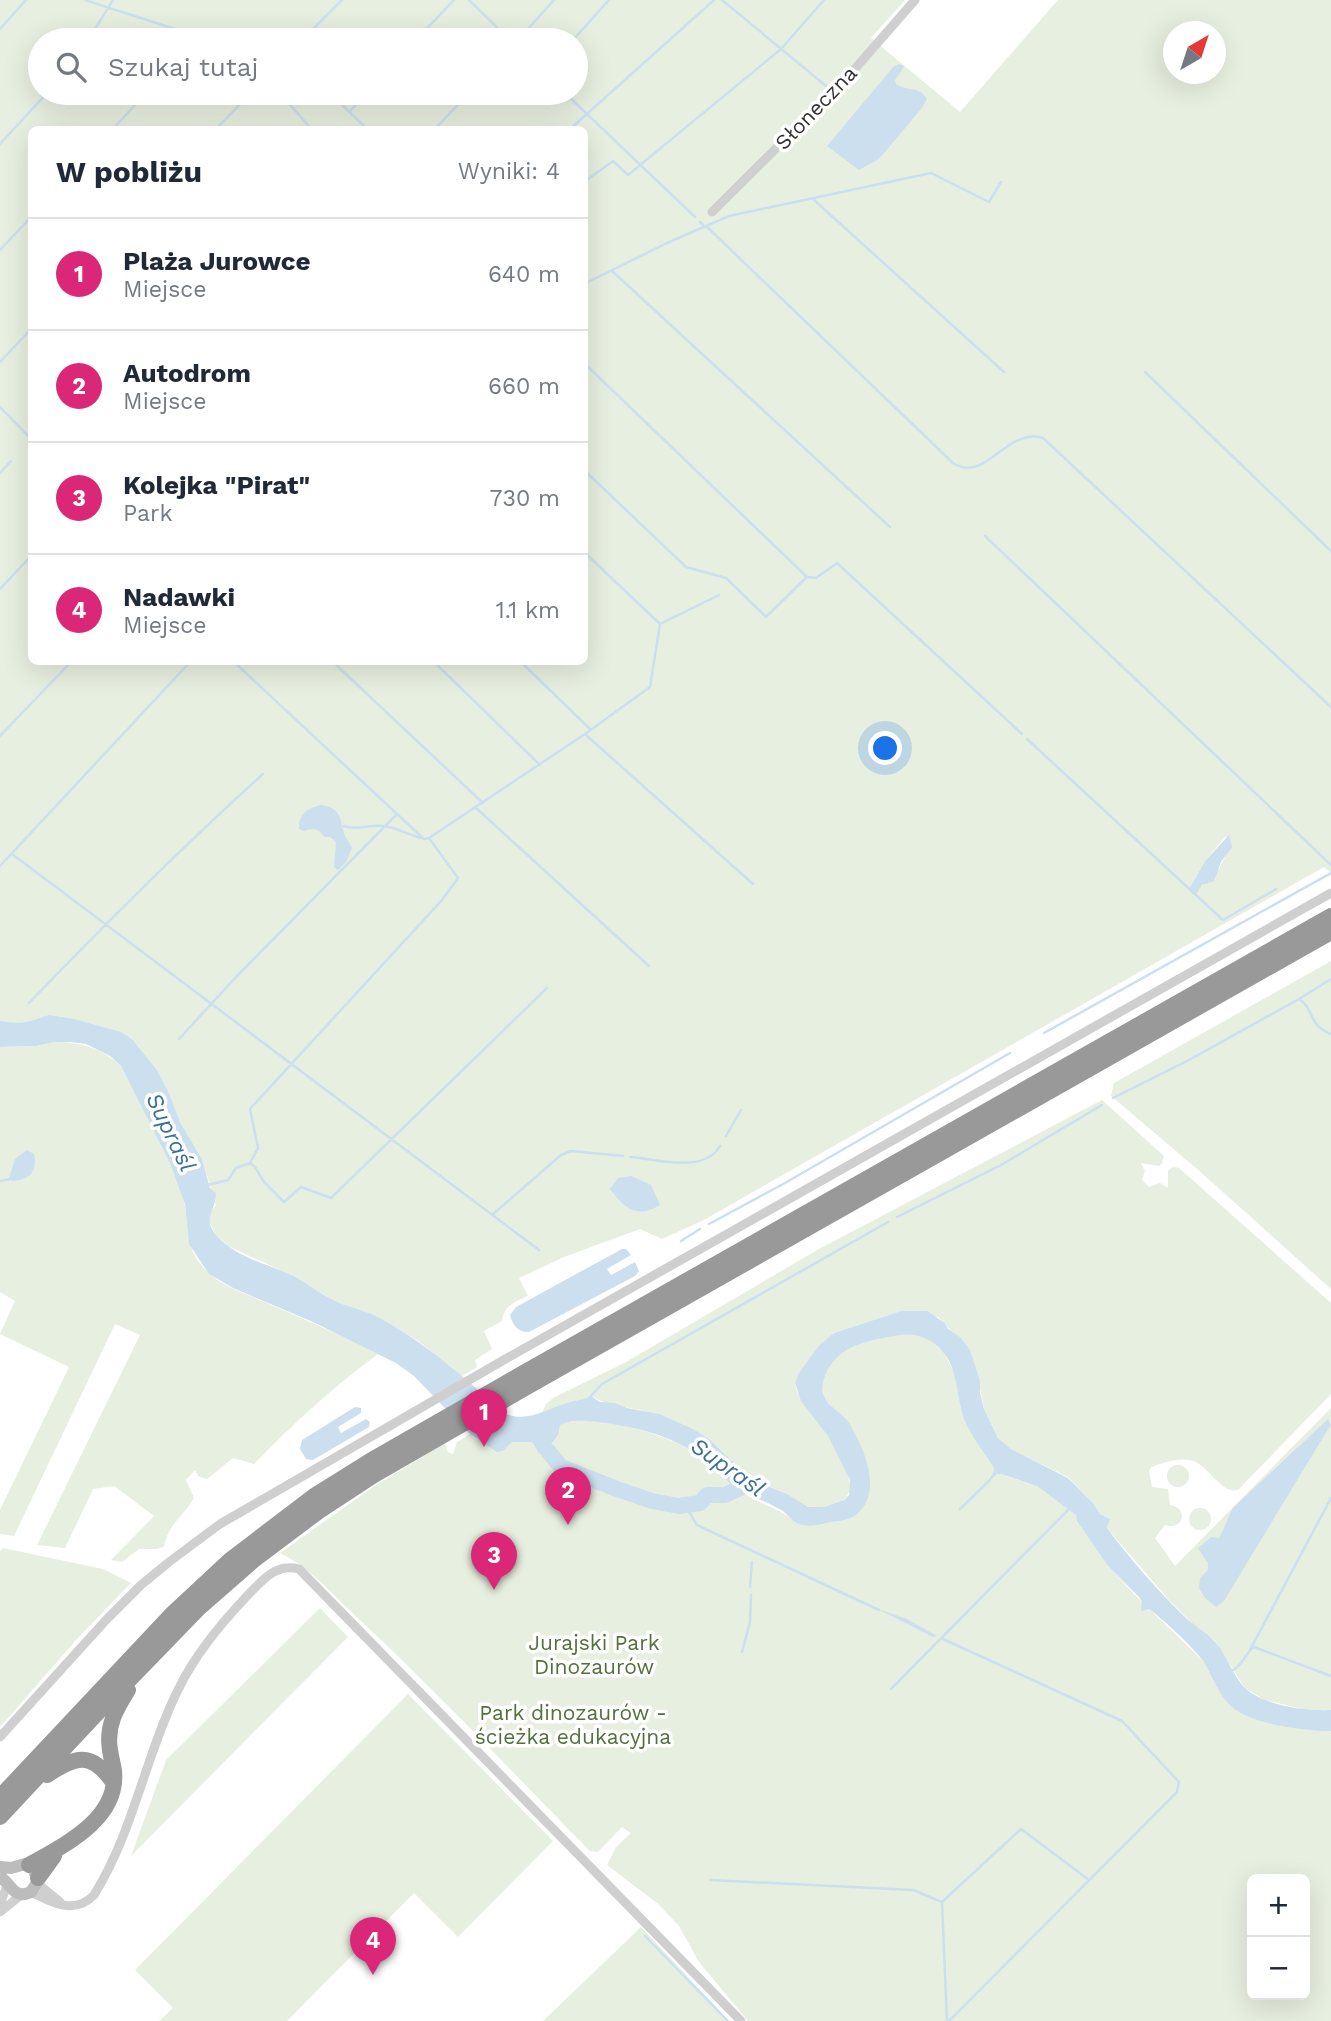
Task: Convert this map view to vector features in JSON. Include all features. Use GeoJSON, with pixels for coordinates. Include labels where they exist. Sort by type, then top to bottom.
{"type":"FeatureCollection","features":[{"type":"Feature","properties":{"kind":"highway"},"geometry":{"type":"LineString","coordinates":[[526,1380],[1331,916]]}},
{"type":"Feature","properties":{"kind":"highway"},"geometry":{"type":"LineString","coordinates":[[0,1797],[154,1632],[230,1560],[314,1496],[427,1436],[1331,932]]}},
{"type":"Feature","properties":{"kind":"highway"},"geometry":{"type":"LineString","coordinates":[[0,1816],[199,1608],[277,1541],[427,1436]]}},
{"type":"Feature","properties":{"kind":"highway"},"geometry":{"type":"LineString","coordinates":[[31,1883],[60,1848],[101,1814],[110,1800],[114,1775],[109,1747],[109,1726],[121,1700],[149,1659]]}},
{"type":"Feature","properties":{"kind":"highway"},"geometry":{"type":"LineString","coordinates":[[25,1790],[65,1763],[81,1759],[95,1763],[113,1782]]}},
{"type":"Feature","properties":{"kind":"street","name":"Słoneczna"},"geometry":{"type":"LineString","coordinates":[[712,212],[846,79],[915,0]]}},
{"type":"Feature","properties":{"kind":"street"},"geometry":{"type":"LineString","coordinates":[[0,1737],[107,1619],[169,1562],[220,1524],[412,1412],[1331,893]]}},
{"type":"Feature","properties":{"kind":"street"},"geometry":{"type":"LineString","coordinates":[[0,1905],[5,1876],[20,1864],[31,1883],[64,1906],[88,1901],[99,1887],[134,1808],[176,1694],[199,1653],[229,1615],[254,1590],[279,1568],[289,1566],[299,1569],[741,2021]]}},
{"type":"Feature","properties":{"kind":"street"},"geometry":{"type":"LineString","coordinates":[[5,1876],[13,1892],[31,1883]]}},
{"type":"Feature","properties":{"kind":"street"},"geometry":{"type":"LineString","coordinates":[[0,1912],[31,1883]]}},
{"type":"Feature","properties":{"kind":"green space"},"geometry":{"type":"Polygon","coordinates":[[[0,0],[905,0],[871,38],[960,112],[1058,0],[1331,0],[1331,873],[1324,867],[702,1221],[662,1239],[640,1229],[564,1257],[519,1278],[528,1296],[511,1305],[505,1311],[502,1321],[484,1331],[492,1349],[475,1360],[477,1367],[462,1376],[417,1340],[375,1316],[332,1300],[291,1275],[228,1246],[216,1235],[209,1222],[208,1216],[216,1205],[202,1159],[180,1122],[157,1070],[133,1040],[70,1018],[49,1015],[35,1022],[17,1024],[0,1021],[0,0]],[[1226,836],[1205,861],[1189,889],[1202,886],[1219,869],[1226,855],[1226,836]]]}},
{"type":"Feature","properties":{"kind":"green space"},"geometry":{"type":"Polygon","coordinates":[[[1331,961],[1331,1289],[1111,1096],[1114,1083],[1331,961]]]}},
{"type":"Feature","properties":{"kind":"green space"},"geometry":{"type":"Polygon","coordinates":[[[54,1042],[90,1047],[121,1066],[173,1166],[184,1201],[191,1248],[210,1274],[222,1283],[378,1354],[314,1406],[254,1464],[233,1458],[207,1479],[198,1476],[195,1470],[186,1480],[194,1498],[173,1526],[164,1547],[139,1549],[122,1562],[111,1560],[154,1516],[114,1486],[93,1489],[65,1548],[37,1545],[140,1335],[115,1324],[14,1536],[0,1534],[0,1510],[69,1367],[0,1334],[15,1301],[0,1292],[0,1047],[37,1046],[54,1042]]]}},
{"type":"Feature","properties":{"kind":"green space"},"geometry":{"type":"Polygon","coordinates":[[[1102,1100],[1164,1156],[1159,1166],[1141,1163],[1145,1171],[1142,1180],[1149,1187],[1160,1183],[1168,1188],[1168,1171],[1173,1167],[1179,1168],[1331,1303],[1331,1394],[1239,1489],[1227,1489],[1196,1462],[1189,1460],[1165,1462],[1151,1467],[1149,1471],[1152,1487],[1168,1489],[1170,1505],[1182,1514],[1180,1522],[1171,1526],[1165,1525],[1155,1538],[1175,1566],[1331,1408],[1331,1710],[1310,1711],[1265,1700],[1245,1688],[1214,1640],[1203,1634],[1169,1600],[1107,1528],[1110,1519],[1100,1514],[1068,1477],[1011,1449],[998,1438],[984,1409],[977,1373],[945,1323],[938,1317],[901,1311],[834,1333],[820,1344],[798,1374],[795,1383],[797,1392],[833,1444],[849,1479],[848,1493],[844,1499],[832,1506],[810,1507],[760,1483],[699,1433],[644,1411],[611,1404],[594,1397],[566,1403],[541,1415],[546,1404],[553,1398],[626,1362],[819,1249],[1102,1100]]]}},
{"type":"Feature","properties":{"kind":"green space"},"geometry":{"type":"Polygon","coordinates":[[[912,1333],[927,1338],[944,1353],[954,1372],[966,1422],[993,1466],[1005,1476],[1038,1486],[1076,1515],[1108,1566],[1202,1660],[1238,1712],[1299,1728],[1331,1731],[1331,2021],[748,2021],[699,1962],[679,1926],[657,1903],[607,1865],[616,1847],[631,1833],[622,1827],[598,1852],[590,1851],[333,1593],[313,1575],[280,1553],[373,1487],[445,1443],[448,1452],[453,1454],[457,1442],[470,1434],[475,1439],[506,1448],[512,1442],[533,1442],[551,1449],[560,1425],[574,1421],[612,1423],[674,1442],[703,1458],[738,1490],[799,1524],[861,1510],[845,1417],[828,1403],[823,1394],[823,1383],[836,1358],[846,1350],[871,1340],[912,1333]]]}},
{"type":"Feature","properties":{"kind":"green space"},"geometry":{"type":"Polygon","coordinates":[[[1178,1465],[1186,1468],[1189,1476],[1186,1484],[1178,1487],[1170,1484],[1167,1476],[1170,1468],[1178,1465]]]}},
{"type":"Feature","properties":{"kind":"green space"},"geometry":{"type":"Polygon","coordinates":[[[1200,1508],[1208,1511],[1211,1519],[1208,1527],[1200,1530],[1192,1527],[1189,1519],[1192,1511],[1200,1508]]]}},
{"type":"Feature","properties":{"kind":"green space"},"geometry":{"type":"Polygon","coordinates":[[[3,1548],[103,1569],[131,1583],[77,1639],[0,1727],[0,1551],[3,1548]]]}},
{"type":"Feature","properties":{"kind":"green space"},"geometry":{"type":"Polygon","coordinates":[[[320,1608],[348,1637],[131,1856],[166,1760],[320,1608]]]}},
{"type":"Feature","properties":{"kind":"green space"},"geometry":{"type":"Polygon","coordinates":[[[408,1694],[553,1841],[458,1937],[414,1893],[287,2021],[159,2021],[173,2008],[135,1970],[408,1694]]]}},
{"type":"Feature","properties":{"kind":"green space"},"geometry":{"type":"Polygon","coordinates":[[[641,1927],[729,2021],[543,2021],[641,1927]]]}},
{"type":"Feature","properties":{"kind":"water"},"geometry":{"type":"Polygon","coordinates":[[[900,64],[904,67],[895,80],[896,84],[917,90],[927,99],[879,159],[859,170],[827,146],[894,66],[900,64]]]}},
{"type":"Feature","properties":{"kind":"water"},"geometry":{"type":"Polygon","coordinates":[[[321,805],[336,811],[352,848],[346,862],[338,870],[334,867],[336,842],[316,830],[299,829],[300,819],[305,813],[321,805]]]}},
{"type":"Feature","properties":{"kind":"water"},"geometry":{"type":"Polygon","coordinates":[[[1229,835],[1232,847],[1221,862],[1214,881],[1202,885],[1196,894],[1192,894],[1189,889],[1205,861],[1229,835]]]}},
{"type":"Feature","properties":{"kind":"water","name":"Supraśl"},"geometry":{"type":"Polygon","coordinates":[[[49,1015],[121,1032],[133,1040],[157,1070],[180,1122],[202,1159],[210,1188],[216,1193],[210,1224],[224,1243],[250,1258],[293,1276],[333,1300],[396,1327],[444,1362],[505,1414],[530,1416],[591,1396],[600,1402],[659,1414],[709,1439],[758,1482],[787,1494],[808,1507],[825,1507],[844,1500],[849,1495],[850,1480],[828,1436],[801,1401],[795,1383],[798,1374],[820,1344],[834,1333],[901,1311],[927,1311],[945,1323],[970,1350],[980,1381],[984,1409],[998,1438],[1011,1449],[1068,1478],[1100,1514],[1110,1519],[1107,1528],[1126,1552],[1176,1608],[1215,1642],[1246,1689],[1281,1705],[1331,1710],[1331,1731],[1293,1728],[1240,1713],[1223,1697],[1203,1661],[1192,1649],[1149,1609],[1141,1611],[1142,1602],[1139,1597],[1108,1566],[1077,1521],[1076,1515],[1037,1486],[1001,1474],[988,1482],[994,1471],[993,1466],[965,1421],[952,1366],[942,1351],[923,1337],[900,1335],[856,1345],[846,1350],[830,1365],[825,1376],[822,1389],[824,1396],[849,1423],[869,1470],[869,1494],[864,1505],[856,1515],[844,1520],[811,1526],[799,1524],[773,1505],[734,1491],[717,1470],[691,1450],[662,1436],[630,1427],[584,1421],[560,1425],[558,1435],[551,1444],[562,1465],[559,1470],[548,1457],[539,1453],[532,1442],[512,1442],[503,1451],[497,1452],[470,1434],[414,1376],[396,1363],[313,1322],[233,1288],[209,1274],[189,1244],[185,1204],[170,1163],[121,1066],[110,1056],[86,1044],[54,1042],[37,1046],[0,1047],[0,1021],[26,1022],[49,1015]]]}},
{"type":"Feature","properties":{"kind":"water"},"geometry":{"type":"Polygon","coordinates":[[[27,1150],[34,1154],[34,1170],[24,1179],[12,1181],[9,1178],[15,1159],[27,1150]]]}},
{"type":"Feature","properties":{"kind":"water"},"geometry":{"type":"Polygon","coordinates":[[[631,1176],[651,1185],[660,1205],[638,1211],[621,1202],[610,1189],[618,1178],[631,1176]]]}},
{"type":"Feature","properties":{"kind":"water"},"geometry":{"type":"Polygon","coordinates":[[[626,1249],[631,1255],[607,1269],[611,1275],[635,1262],[639,1271],[635,1276],[529,1332],[514,1325],[510,1315],[516,1307],[626,1249]]]}},
{"type":"Feature","properties":{"kind":"water"},"geometry":{"type":"Polygon","coordinates":[[[355,1407],[361,1408],[361,1413],[338,1427],[341,1433],[366,1419],[370,1422],[369,1427],[313,1460],[306,1459],[300,1449],[302,1440],[355,1407]]]}},
{"type":"Feature","properties":{"kind":"water"},"geometry":{"type":"Polygon","coordinates":[[[1328,1419],[1331,1425],[1224,1601],[1216,1607],[1205,1598],[1199,1588],[1200,1578],[1208,1570],[1208,1563],[1198,1548],[1211,1537],[1219,1538],[1233,1508],[1328,1419]]]}},
{"type":"Feature","properties":{"kind":"water"},"geometry":{"type":"Polygon","coordinates":[[[878,1609],[907,1619],[937,1636],[933,1637],[878,1609]]]}},
{"type":"Feature","properties":{"kind":"waterway"},"geometry":{"type":"LineString","coordinates":[[0,29],[26,0]]}},
{"type":"Feature","properties":{"kind":"waterway"},"geometry":{"type":"LineString","coordinates":[[85,0],[172,28]]}},
{"type":"Feature","properties":{"kind":"waterway"},"geometry":{"type":"LineString","coordinates":[[96,28],[113,0]]}},
{"type":"Feature","properties":{"kind":"waterway"},"geometry":{"type":"LineString","coordinates":[[314,28],[342,0]]}},
{"type":"Feature","properties":{"kind":"waterway"},"geometry":{"type":"LineString","coordinates":[[427,28],[454,0]]}},
{"type":"Feature","properties":{"kind":"waterway"},"geometry":{"type":"LineString","coordinates":[[469,0],[498,28]]}},
{"type":"Feature","properties":{"kind":"waterway"},"geometry":{"type":"LineString","coordinates":[[529,28],[554,0]]}},
{"type":"Feature","properties":{"kind":"waterway"},"geometry":{"type":"LineString","coordinates":[[584,28],[609,0]]}},
{"type":"Feature","properties":{"kind":"waterway"},"geometry":{"type":"LineString","coordinates":[[573,126],[714,0]]}},
{"type":"Feature","properties":{"kind":"waterway"},"geometry":{"type":"LineString","coordinates":[[722,0],[826,86]]}},
{"type":"Feature","properties":{"kind":"waterway"},"geometry":{"type":"LineString","coordinates":[[588,179],[613,161],[628,175],[781,49],[824,0]]}},
{"type":"Feature","properties":{"kind":"waterway"},"geometry":{"type":"LineString","coordinates":[[0,144],[36,105]]}},
{"type":"Feature","properties":{"kind":"waterway"},"geometry":{"type":"LineString","coordinates":[[116,126],[135,105]]}},
{"type":"Feature","properties":{"kind":"waterway"},"geometry":{"type":"LineString","coordinates":[[219,126],[239,105]]}},
{"type":"Feature","properties":{"kind":"waterway"},"geometry":{"type":"LineString","coordinates":[[290,105],[309,126]]}},
{"type":"Feature","properties":{"kind":"waterway"},"geometry":{"type":"LineString","coordinates":[[342,105],[364,126]]}},
{"type":"Feature","properties":{"kind":"waterway"},"geometry":{"type":"LineString","coordinates":[[350,111],[356,105]]}},
{"type":"Feature","properties":{"kind":"waterway"},"geometry":{"type":"LineString","coordinates":[[438,126],[458,105]]}},
{"type":"Feature","properties":{"kind":"waterway"},"geometry":{"type":"LineString","coordinates":[[578,105],[695,217]]}},
{"type":"Feature","properties":{"kind":"waterway"},"geometry":{"type":"LineString","coordinates":[[588,282],[729,216],[931,173],[989,202],[1001,182]]}},
{"type":"Feature","properties":{"kind":"waterway"},"geometry":{"type":"LineString","coordinates":[[814,200],[1004,372]]}},
{"type":"Feature","properties":{"kind":"waterway"},"geometry":{"type":"LineString","coordinates":[[0,250],[28,220]]}},
{"type":"Feature","properties":{"kind":"waterway"},"geometry":{"type":"LineString","coordinates":[[700,222],[705,227]]}},
{"type":"Feature","properties":{"kind":"waterway"},"geometry":{"type":"LineString","coordinates":[[706,226],[953,463],[965,468],[976,466],[1018,440],[1043,438],[1331,707]]}},
{"type":"Feature","properties":{"kind":"waterway"},"geometry":{"type":"LineString","coordinates":[[612,271],[890,527]]}},
{"type":"Feature","properties":{"kind":"waterway"},"geometry":{"type":"LineString","coordinates":[[0,362],[28,332]]}},
{"type":"Feature","properties":{"kind":"waterway"},"geometry":{"type":"LineString","coordinates":[[588,367],[807,577],[816,578],[837,563],[1022,734]]}},
{"type":"Feature","properties":{"kind":"waterway"},"geometry":{"type":"LineString","coordinates":[[1145,372],[1331,551]]}},
{"type":"Feature","properties":{"kind":"waterway"},"geometry":{"type":"LineString","coordinates":[[0,407],[28,436]]}},
{"type":"Feature","properties":{"kind":"waterway"},"geometry":{"type":"LineString","coordinates":[[0,473],[11,461]]}},
{"type":"Feature","properties":{"kind":"waterway"},"geometry":{"type":"LineString","coordinates":[[588,474],[686,567],[726,578],[766,617],[807,577]]}},
{"type":"Feature","properties":{"kind":"waterway"},"geometry":{"type":"LineString","coordinates":[[985,536],[1331,865]]}},
{"type":"Feature","properties":{"kind":"waterway"},"geometry":{"type":"LineString","coordinates":[[588,556],[660,624],[719,595]]}},
{"type":"Feature","properties":{"kind":"waterway"},"geometry":{"type":"LineString","coordinates":[[0,589],[28,559]]}},
{"type":"Feature","properties":{"kind":"waterway"},"geometry":{"type":"LineString","coordinates":[[179,1039],[236,977],[397,814],[424,839],[429,838],[585,734],[650,687],[660,624]]}},
{"type":"Feature","properties":{"kind":"waterway"},"geometry":{"type":"LineString","coordinates":[[0,736],[68,665]]}},
{"type":"Feature","properties":{"kind":"waterway"},"geometry":{"type":"LineString","coordinates":[[0,866],[187,665]]}},
{"type":"Feature","properties":{"kind":"waterway"},"geometry":{"type":"LineString","coordinates":[[237,665],[397,814]]}},
{"type":"Feature","properties":{"kind":"waterway"},"geometry":{"type":"LineString","coordinates":[[336,665],[483,803]]}},
{"type":"Feature","properties":{"kind":"waterway"},"geometry":{"type":"LineString","coordinates":[[437,665],[540,765]]}},
{"type":"Feature","properties":{"kind":"waterway"},"geometry":{"type":"LineString","coordinates":[[524,665],[591,730]]}},
{"type":"Feature","properties":{"kind":"waterway"},"geometry":{"type":"LineString","coordinates":[[586,735],[753,884]]}},
{"type":"Feature","properties":{"kind":"waterway"},"geometry":{"type":"LineString","coordinates":[[1027,739],[1223,920],[1276,889]]}},
{"type":"Feature","properties":{"kind":"waterway"},"geometry":{"type":"LineString","coordinates":[[29,1003],[144,886],[263,774]]}},
{"type":"Feature","properties":{"kind":"waterway"},"geometry":{"type":"LineString","coordinates":[[476,808],[649,966]]}},
{"type":"Feature","properties":{"kind":"waterway"},"geometry":{"type":"LineString","coordinates":[[344,826],[388,827],[421,838]]}},
{"type":"Feature","properties":{"kind":"waterway"},"geometry":{"type":"LineString","coordinates":[[250,1163],[258,1148],[250,1109],[442,900],[458,878],[429,838]]}},
{"type":"Feature","properties":{"kind":"waterway"},"geometry":{"type":"LineString","coordinates":[[12,854],[539,1250]]}},
{"type":"Feature","properties":{"kind":"waterway"},"geometry":{"type":"LineString","coordinates":[[1044,1033],[1331,873]]}},
{"type":"Feature","properties":{"kind":"waterway"},"geometry":{"type":"LineString","coordinates":[[1299,999],[1331,979]]}},
{"type":"Feature","properties":{"kind":"waterway"},"geometry":{"type":"LineString","coordinates":[[208,1185],[228,1180],[236,1168],[250,1163],[284,1202],[301,1187],[331,1198],[547,988]]}},
{"type":"Feature","properties":{"kind":"waterway"},"geometry":{"type":"LineString","coordinates":[[1113,1098],[1189,1060],[1299,999],[1318,1026],[1331,1034]]}},
{"type":"Feature","properties":{"kind":"waterway"},"geometry":{"type":"LineString","coordinates":[[709,1224],[1010,1053]]}},
{"type":"Feature","properties":{"kind":"waterway"},"geometry":{"type":"LineString","coordinates":[[897,1217],[1001,1165],[1102,1105]]}},
{"type":"Feature","properties":{"kind":"waterway"},"geometry":{"type":"LineString","coordinates":[[726,1136],[741,1110]]}},
{"type":"Feature","properties":{"kind":"waterway"},"geometry":{"type":"LineString","coordinates":[[630,1157],[692,1162],[713,1155],[720,1146]]}},
{"type":"Feature","properties":{"kind":"waterway"},"geometry":{"type":"LineString","coordinates":[[492,1215],[561,1155],[571,1151],[623,1156]]}},
{"type":"Feature","properties":{"kind":"waterway"},"geometry":{"type":"LineString","coordinates":[[0,1181],[10,1179]]}},
{"type":"Feature","properties":{"kind":"waterway"},"geometry":{"type":"LineString","coordinates":[[590,1397],[602,1384],[888,1222]]}},
{"type":"Feature","properties":{"kind":"waterway"},"geometry":{"type":"LineString","coordinates":[[681,1241],[700,1229]]}},
{"type":"Feature","properties":{"kind":"waterway","name":"Supraśl"},"geometry":{"type":"LineString","coordinates":[[548,1451],[561,1467],[652,1501],[679,1506],[700,1503],[707,1495],[725,1495],[747,1485]]}},
{"type":"Feature","properties":{"kind":"waterway"},"geometry":{"type":"LineString","coordinates":[[559,1467],[558,1478],[561,1482],[588,1499]]}},
{"type":"Feature","properties":{"kind":"waterway"},"geometry":{"type":"LineString","coordinates":[[960,1509],[990,1480]]}},
{"type":"Feature","properties":{"kind":"waterway"},"geometry":{"type":"LineString","coordinates":[[1250,1650],[1331,1498]]}},
{"type":"Feature","properties":{"kind":"waterway"},"geometry":{"type":"LineString","coordinates":[[685,1505],[697,1525],[879,1610]]}},
{"type":"Feature","properties":{"kind":"waterway"},"geometry":{"type":"LineString","coordinates":[[891,1689],[1068,1510]]}},
{"type":"Feature","properties":{"kind":"waterway"},"geometry":{"type":"LineString","coordinates":[[750,1587],[752,1562]]}},
{"type":"Feature","properties":{"kind":"waterway"},"geometry":{"type":"LineString","coordinates":[[742,1652],[750,1622],[751,1595]]}},
{"type":"Feature","properties":{"kind":"waterway"},"geometry":{"type":"LineString","coordinates":[[943,1639],[1122,1721],[1179,1782],[1177,1792],[949,2021]]}},
{"type":"Feature","properties":{"kind":"waterway"},"geometry":{"type":"LineString","coordinates":[[1232,1671],[1254,1647],[1331,1676]]}},
{"type":"Feature","properties":{"kind":"waterway"},"geometry":{"type":"LineString","coordinates":[[710,1880],[913,1890],[942,1902],[1021,1829],[1089,1880]]}},
{"type":"Feature","properties":{"kind":"waterway"},"geometry":{"type":"LineString","coordinates":[[942,1902],[947,2021]]}},
{"type":"Feature","properties":{"kind":"waterway"},"geometry":{"type":"LineString","coordinates":[[645,1936],[728,2021]]}},
{"type":"Feature","properties":{"kind":"place","name":"Plaża Jurowce"},"geometry":{"type":"Point","coordinates":[484,1447]}},
{"type":"Feature","properties":{"kind":"place","name":"Autodrom"},"geometry":{"type":"Point","coordinates":[568,1525]}},
{"type":"Feature","properties":{"kind":"place","name":"Kolejka \"Pirat\""},"geometry":{"type":"Point","coordinates":[494,1590]}},
{"type":"Feature","properties":{"kind":"place","name":"Nadawki"},"geometry":{"type":"Point","coordinates":[373,1975]}},
{"type":"Feature","properties":{"kind":"park label","name":"Jurajski Park Dinozaurów"},"geometry":{"type":"Point","coordinates":[594,1655]}},
{"type":"Feature","properties":{"kind":"park label","name":"Park dinozaurów - ścieżka edukacyjna"},"geometry":{"type":"Point","coordinates":[573,1725]}}]}
